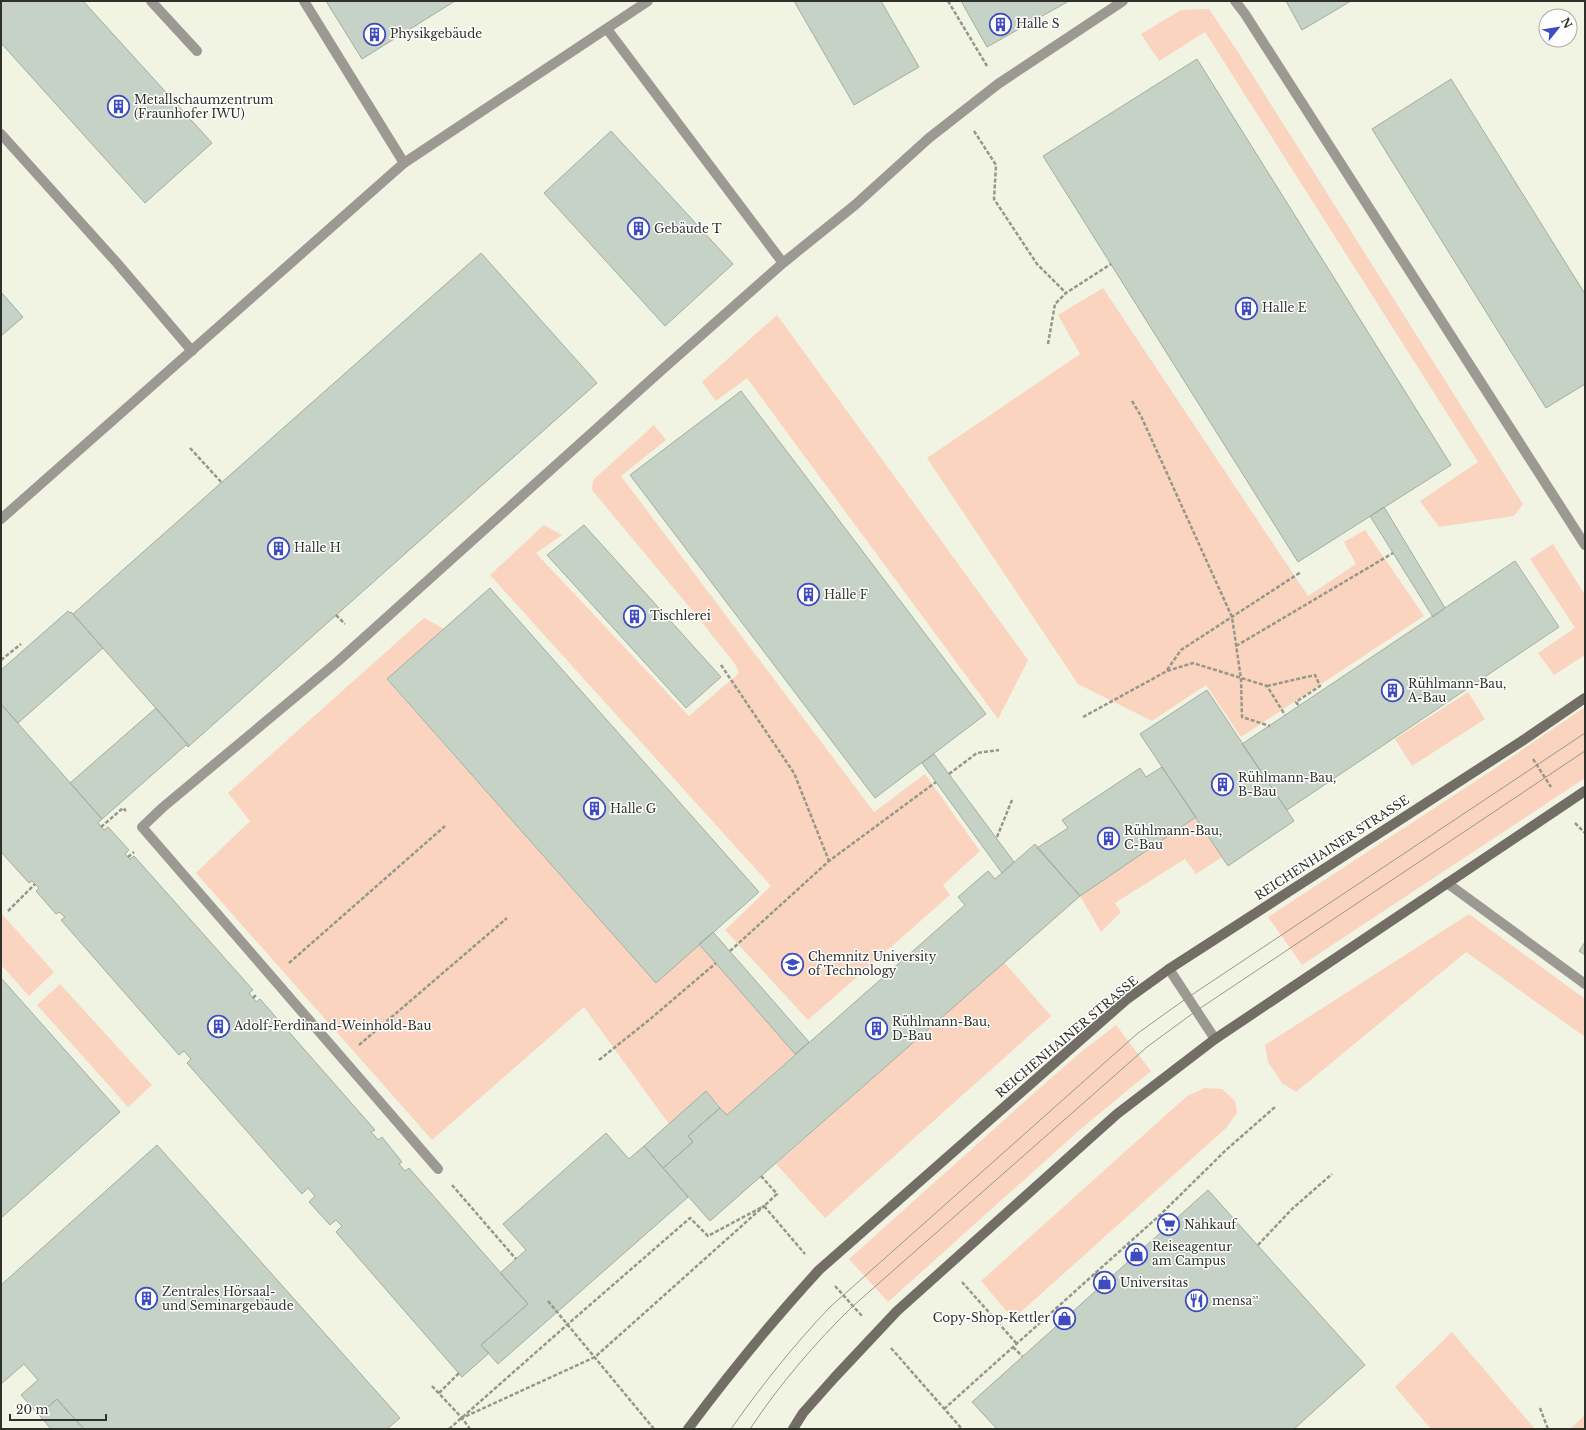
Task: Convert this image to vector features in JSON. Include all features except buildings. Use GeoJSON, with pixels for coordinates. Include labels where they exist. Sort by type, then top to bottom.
{"type":"FeatureCollection","features":[{"type":"Feature","properties":{"kind":"street"},"geometry":{"type":"LineString","coordinates":[[151,1],[197,51]]}},
{"type":"Feature","properties":{"kind":"street"},"geometry":{"type":"LineString","coordinates":[[304,1],[404,163]]}},
{"type":"Feature","properties":{"kind":"street"},"geometry":{"type":"LineString","coordinates":[[1,519],[404,163],[607,30],[648,1]]}},
{"type":"Feature","properties":{"kind":"street"},"geometry":{"type":"LineString","coordinates":[[438,1169],[142,827],[162,808],[336,663],[653,378],[783,263],[855,205],[929,138],[998,84],[1123,1]]}},
{"type":"Feature","properties":{"kind":"street"},"geometry":{"type":"LineString","coordinates":[[1235,1],[1585,545]]}},
{"type":"Feature","properties":{"kind":"street"},"geometry":{"type":"LineString","coordinates":[[607,30],[783,263]]}},
{"type":"Feature","properties":{"kind":"street"},"geometry":{"type":"LineString","coordinates":[[1,134],[117,263],[192,351]]}},
{"type":"Feature","properties":{"kind":"street","name":"REICHENHAINER STRASSE"},"geometry":{"type":"LineString","coordinates":[[688,1429],[716,1391],[780,1313],[819,1270],[1122,1004],[1169,969],[1522,741],[1585,698]]}},
{"type":"Feature","properties":{"kind":"street"},"geometry":{"type":"LineString","coordinates":[[793,1429],[803,1413],[897,1311],[1117,1114],[1215,1039],[1585,790]]}},
{"type":"Feature","properties":{"kind":"street"},"geometry":{"type":"LineString","coordinates":[[1447,883],[1585,984]]}},
{"type":"Feature","properties":{"kind":"street"},"geometry":{"type":"LineString","coordinates":[[1169,969],[1215,1039]]}},
{"type":"Feature","properties":{"kind":"path"},"geometry":{"type":"LineString","coordinates":[[948,1],[998,84]]}},
{"type":"Feature","properties":{"kind":"path"},"geometry":{"type":"LineString","coordinates":[[962,112],[996,165],[994,199],[1037,264],[1066,293]]}},
{"type":"Feature","properties":{"kind":"path"},"geometry":{"type":"LineString","coordinates":[[1048,344],[1055,304],[1066,293],[1111,264]]}},
{"type":"Feature","properties":{"kind":"path"},"geometry":{"type":"LineString","coordinates":[[1132,401],[1141,416],[1232,617],[1242,679],[1242,717],[1270,726]]}},
{"type":"Feature","properties":{"kind":"path"},"geometry":{"type":"LineString","coordinates":[[190,448],[222,483]]}},
{"type":"Feature","properties":{"kind":"path"},"geometry":{"type":"LineString","coordinates":[[1236,646],[1393,553]]}},
{"type":"Feature","properties":{"kind":"path"},"geometry":{"type":"LineString","coordinates":[[1167,671],[1181,650],[1301,572]]}},
{"type":"Feature","properties":{"kind":"path"},"geometry":{"type":"LineString","coordinates":[[1,660],[21,644]]}},
{"type":"Feature","properties":{"kind":"path"},"geometry":{"type":"LineString","coordinates":[[1083,717],[1167,671],[1193,664],[1267,686],[1315,674],[1320,686],[1296,702],[1299,706]]}},
{"type":"Feature","properties":{"kind":"path"},"geometry":{"type":"LineString","coordinates":[[721,666],[794,773],[830,861]]}},
{"type":"Feature","properties":{"kind":"path"},"geometry":{"type":"LineString","coordinates":[[1267,686],[1285,716]]}},
{"type":"Feature","properties":{"kind":"path"},"geometry":{"type":"LineString","coordinates":[[1522,741],[1578,827],[1585,833]]}},
{"type":"Feature","properties":{"kind":"path"},"geometry":{"type":"LineString","coordinates":[[950,774],[977,753],[999,750]]}},
{"type":"Feature","properties":{"kind":"path"},"geometry":{"type":"LineString","coordinates":[[730,951],[830,861],[936,782]]}},
{"type":"Feature","properties":{"kind":"path"},"geometry":{"type":"LineString","coordinates":[[997,837],[1012,800]]}},
{"type":"Feature","properties":{"kind":"path"},"geometry":{"type":"LineString","coordinates":[[273,977],[445,826]]}},
{"type":"Feature","properties":{"kind":"path"},"geometry":{"type":"LineString","coordinates":[[8,911],[36,884]]}},
{"type":"Feature","properties":{"kind":"path"},"geometry":{"type":"LineString","coordinates":[[343,1059],[507,918]]}},
{"type":"Feature","properties":{"kind":"path"},"geometry":{"type":"LineString","coordinates":[[599,1060],[716,963]]}},
{"type":"Feature","properties":{"kind":"path"},"geometry":{"type":"LineString","coordinates":[[944,1409],[1160,1215],[1226,1150],[1275,1107]]}},
{"type":"Feature","properties":{"kind":"path"},"geometry":{"type":"LineString","coordinates":[[1258,1245],[1292,1209],[1332,1174]]}},
{"type":"Feature","properties":{"kind":"path"},"geometry":{"type":"LineString","coordinates":[[462,1418],[595,1358],[777,1194],[761,1176]]}},
{"type":"Feature","properties":{"kind":"path"},"geometry":{"type":"LineString","coordinates":[[467,1202],[516,1259]]}},
{"type":"Feature","properties":{"kind":"path"},"geometry":{"type":"LineString","coordinates":[[764,1206],[819,1270],[853,1306],[962,1429]]}},
{"type":"Feature","properties":{"kind":"path"},"geometry":{"type":"LineString","coordinates":[[449,1429],[690,1218],[708,1236],[764,1206]]}},
{"type":"Feature","properties":{"kind":"path"},"geometry":{"type":"LineString","coordinates":[[1160,1215],[1169,1225]]}},
{"type":"Feature","properties":{"kind":"path"},"geometry":{"type":"LineString","coordinates":[[1128,1244],[1137,1254]]}},
{"type":"Feature","properties":{"kind":"path"},"geometry":{"type":"LineString","coordinates":[[947,1265],[1017,1344]]}},
{"type":"Feature","properties":{"kind":"path"},"geometry":{"type":"LineString","coordinates":[[1095,1273],[1104,1283]]}},
{"type":"Feature","properties":{"kind":"path"},"geometry":{"type":"LineString","coordinates":[[548,1301],[654,1429]]}},
{"type":"Feature","properties":{"kind":"path"},"geometry":{"type":"LineString","coordinates":[[1056,1308],[1065,1318]]}},
{"type":"Feature","properties":{"kind":"path"},"geometry":{"type":"LineString","coordinates":[[1014,1347],[1022,1356]]}},
{"type":"Feature","properties":{"kind":"path"},"geometry":{"type":"LineString","coordinates":[[439,1393],[459,1373]]}},
{"type":"Feature","properties":{"kind":"path"},"geometry":{"type":"LineString","coordinates":[[432,1386],[462,1418],[470,1429]]}},
{"type":"Feature","properties":{"kind":"path"},"geometry":{"type":"LineString","coordinates":[[1540,1408],[1548,1429]]}},
{"type":"Feature","properties":{"kind":"shaded area"},"geometry":{"type":"Polygon","coordinates":[[[1209,9],[1238,52],[1523,504],[1514,516],[1439,527],[1420,501],[1478,462],[1205,32],[1159,61],[1141,34],[1181,10],[1209,9]]]}},
{"type":"Feature","properties":{"kind":"shaded area"},"geometry":{"type":"Polygon","coordinates":[[[1103,288],[1308,596],[1356,564],[1344,542],[1365,530],[1424,616],[1241,737],[1206,685],[1152,721],[1078,684],[927,458],[1080,354],[1058,315],[1103,288]]]}},
{"type":"Feature","properties":{"kind":"shaded area"},"geometry":{"type":"Polygon","coordinates":[[[777,315],[1028,660],[998,719],[747,378],[716,401],[702,382],[777,315]]]}},
{"type":"Feature","properties":{"kind":"shaded area"},"geometry":{"type":"Polygon","coordinates":[[[654,425],[666,440],[621,476],[874,812],[925,774],[980,851],[943,885],[950,895],[808,1020],[725,930],[771,886],[490,575],[544,525],[562,535],[536,553],[689,716],[739,673],[735,664],[696,615],[592,490],[593,480],[654,425]]]}},
{"type":"Feature","properties":{"kind":"shaded area"},"geometry":{"type":"Polygon","coordinates":[[[1553,544],[1585,595],[1585,655],[1554,675],[1538,653],[1575,628],[1530,559],[1553,544]]]}},
{"type":"Feature","properties":{"kind":"shaded area"},"geometry":{"type":"Polygon","coordinates":[[[424,618],[444,629],[387,680],[656,983],[699,944],[795,1054],[727,1115],[706,1091],[669,1124],[584,1007],[432,1140],[196,873],[250,821],[228,793],[424,618]]]}},
{"type":"Feature","properties":{"kind":"shaded area"},"geometry":{"type":"Polygon","coordinates":[[[1468,692],[1485,719],[1412,766],[1395,739],[1468,692]]]}},
{"type":"Feature","properties":{"kind":"shaded area"},"geometry":{"type":"Polygon","coordinates":[[[1585,707],[1585,778],[1302,965],[1268,917],[1497,767],[1585,707]]]}},
{"type":"Feature","properties":{"kind":"shaded area"},"geometry":{"type":"Polygon","coordinates":[[[1196,817],[1222,857],[1196,874],[1185,859],[1115,903],[1121,912],[1101,932],[1080,896],[1196,817]]]}},
{"type":"Feature","properties":{"kind":"shaded area"},"geometry":{"type":"Polygon","coordinates":[[[1,913],[54,972],[29,996],[1,965],[1,913]]]}},
{"type":"Feature","properties":{"kind":"shaded area"},"geometry":{"type":"Polygon","coordinates":[[[1469,914],[1585,999],[1585,1037],[1466,952],[1296,1092],[1282,1083],[1268,1062],[1265,1045],[1469,914]]]}},
{"type":"Feature","properties":{"kind":"shaded area"},"geometry":{"type":"Polygon","coordinates":[[[1004,962],[1051,1016],[825,1218],[776,1164],[1004,962]]]}},
{"type":"Feature","properties":{"kind":"shaded area"},"geometry":{"type":"Polygon","coordinates":[[[60,984],[152,1085],[128,1107],[37,1005],[60,984]]]}},
{"type":"Feature","properties":{"kind":"shaded area"},"geometry":{"type":"Polygon","coordinates":[[[1116,1025],[1151,1071],[1083,1127],[888,1302],[849,1259],[1033,1094],[1081,1052],[1116,1025]]]}},
{"type":"Feature","properties":{"kind":"shaded area"},"geometry":{"type":"Polygon","coordinates":[[[1205,1088],[1222,1089],[1235,1101],[1237,1113],[1226,1128],[1013,1319],[981,1281],[1187,1096],[1205,1088]]]}},
{"type":"Feature","properties":{"kind":"shaded area"},"geometry":{"type":"Polygon","coordinates":[[[1452,1332],[1535,1429],[1431,1429],[1395,1387],[1452,1332]]]}},
{"type":"Feature","properties":{"kind":"shaded area"},"geometry":{"type":"Polygon","coordinates":[[[1585,1415],[1585,1429],[1570,1429],[1585,1415]]]}},
{"type":"Feature","properties":{"kind":"tram line"},"geometry":{"type":"LineString","coordinates":[[731,1429],[778,1366],[830,1307],[1138,1033],[1187,998],[1585,733]]}},
{"type":"Feature","properties":{"kind":"tram line"},"geometry":{"type":"LineString","coordinates":[[750,1429],[773,1396],[798,1365],[853,1306],[1147,1047],[1196,1011],[1585,751]]}},
{"type":"Feature","properties":{"kind":"place","name":"Halle S"},"geometry":{"type":"Point","coordinates":[1001,24]}},
{"type":"Feature","properties":{"kind":"place","name":"Physikgebäude"},"geometry":{"type":"Point","coordinates":[375,34]}},
{"type":"Feature","properties":{"kind":"place","name":"Metallschaumzentrum (Fraunhofer IWU)"},"geometry":{"type":"Point","coordinates":[118,107]}},
{"type":"Feature","properties":{"kind":"place","name":"Gebäude T"},"geometry":{"type":"Point","coordinates":[638,229]}},
{"type":"Feature","properties":{"kind":"place","name":"Halle E"},"geometry":{"type":"Point","coordinates":[1246,308]}},
{"type":"Feature","properties":{"kind":"place","name":"Halle H"},"geometry":{"type":"Point","coordinates":[279,548]}},
{"type":"Feature","properties":{"kind":"place","name":"Halle F"},"geometry":{"type":"Point","coordinates":[808,595]}},
{"type":"Feature","properties":{"kind":"place","name":"Tischlerei"},"geometry":{"type":"Point","coordinates":[634,616]}},
{"type":"Feature","properties":{"kind":"place","name":"Rühlmann-Bau, A-Bau"},"geometry":{"type":"Point","coordinates":[1392,691]}},
{"type":"Feature","properties":{"kind":"place","name":"Rühlmann-Bau, B-Bau"},"geometry":{"type":"Point","coordinates":[1222,785]}},
{"type":"Feature","properties":{"kind":"place","name":"Halle G"},"geometry":{"type":"Point","coordinates":[594,809]}},
{"type":"Feature","properties":{"kind":"place","name":"Rühlmann-Bau, C-Bau"},"geometry":{"type":"Point","coordinates":[1109,838]}},
{"type":"Feature","properties":{"kind":"place","name":"Chemnitz University of Technology"},"geometry":{"type":"Point","coordinates":[793,964]}},
{"type":"Feature","properties":{"kind":"place","name":"Adolf-Ferdinand-Weinhold-Bau"},"geometry":{"type":"Point","coordinates":[219,1026]}},
{"type":"Feature","properties":{"kind":"place","name":"Rühlmann-Bau, D-Bau"},"geometry":{"type":"Point","coordinates":[876,1029]}},
{"type":"Feature","properties":{"kind":"place","name":"Nahkauf"},"geometry":{"type":"Point","coordinates":[1169,1225]}},
{"type":"Feature","properties":{"kind":"place","name":"Reiseagentur am Campus"},"geometry":{"type":"Point","coordinates":[1137,1254]}},
{"type":"Feature","properties":{"kind":"place","name":"Universitas"},"geometry":{"type":"Point","coordinates":[1104,1283]}},
{"type":"Feature","properties":{"kind":"place","name":"Zentrales Hörsaal- und Seminargebäude"},"geometry":{"type":"Point","coordinates":[147,1299]}},
{"type":"Feature","properties":{"kind":"place","name":"mensa⁵⁵"},"geometry":{"type":"Point","coordinates":[1196,1301]}},
{"type":"Feature","properties":{"kind":"place","name":"Copy-Shop-Kettler"},"geometry":{"type":"Point","coordinates":[1065,1318]}}]}
